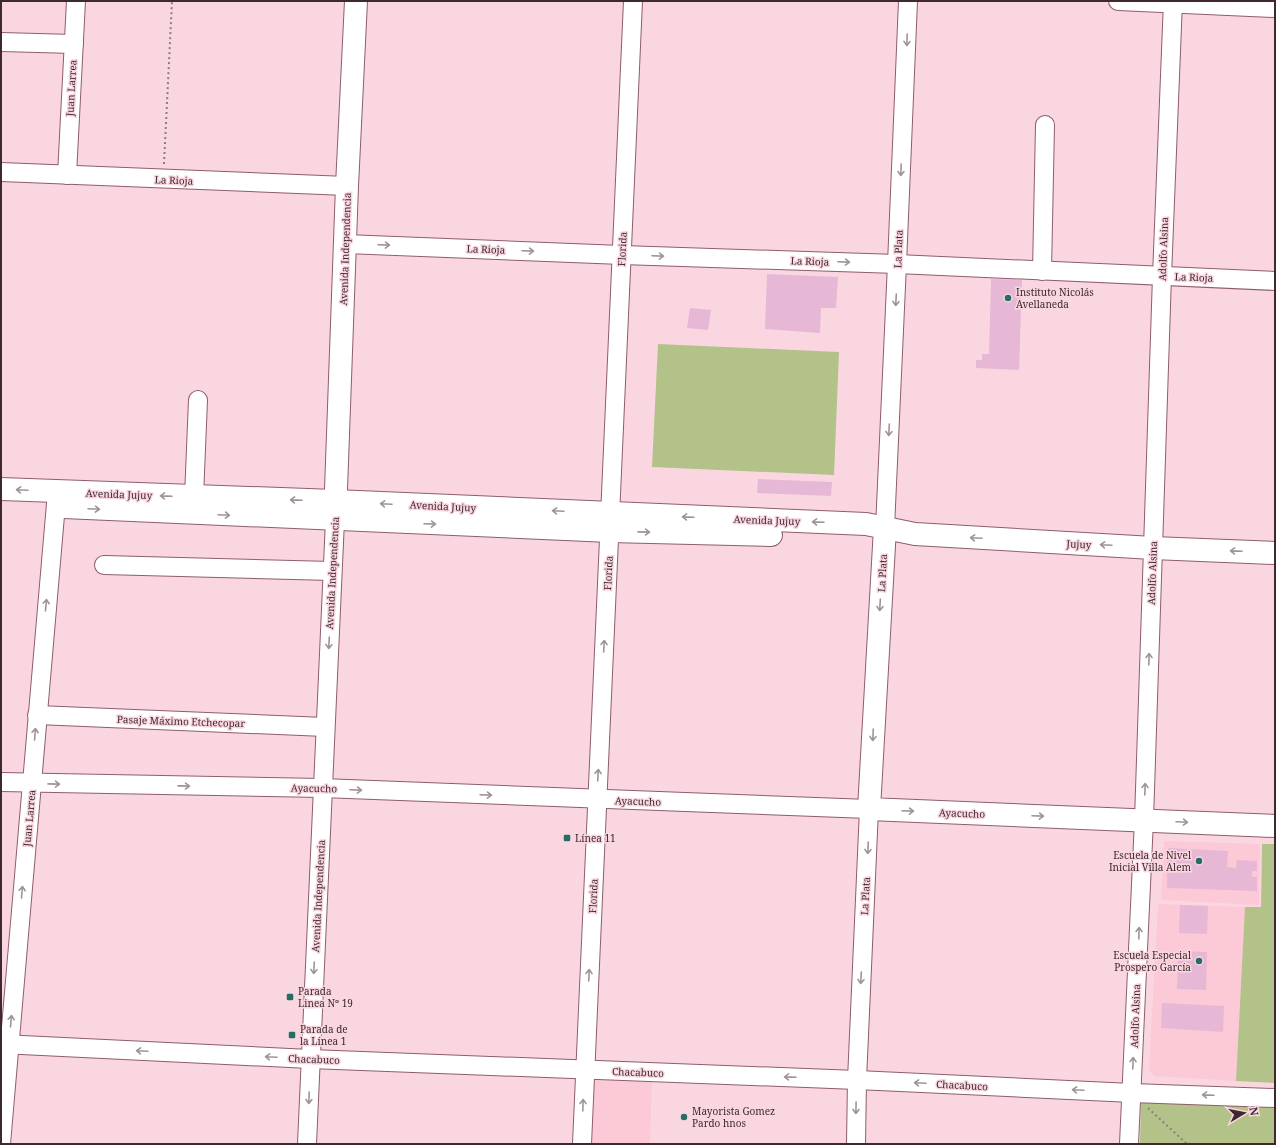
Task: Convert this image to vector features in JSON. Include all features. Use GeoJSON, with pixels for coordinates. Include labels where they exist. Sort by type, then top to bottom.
{"type":"FeatureCollection","features":[{"type":"Feature","properties":{"kind":"main road","name":"Avenida Independencia"},"geometry":{"type":"LineString","coordinates":[[335,511],[347,186],[356,1]]}},
{"type":"Feature","properties":{"kind":"main road","name":"Avenida Jujuy"},"geometry":{"type":"LineString","coordinates":[[1,489],[56,499],[884,533]]}},
{"type":"Feature","properties":{"kind":"main road","name":"Avenida Jujuy"},"geometry":{"type":"LineString","coordinates":[[1,504],[56,499],[194,497],[335,511]]}},
{"type":"Feature","properties":{"kind":"main road","name":"Jujuy"},"geometry":{"type":"LineString","coordinates":[[884,533],[1153,548],[1275,553]]}},
{"type":"Feature","properties":{"kind":"main road","name":"La Plata"},"geometry":{"type":"LineString","coordinates":[[869,809],[884,533]]}},
{"type":"Feature","properties":{"kind":"main road","name":"Ayacucho"},"geometry":{"type":"LineString","coordinates":[[869,809],[1275,826]]}},
{"type":"Feature","properties":{"kind":"street","name":"Juan Larrea"},"geometry":{"type":"LineString","coordinates":[[67,175],[76,1]]}},
{"type":"Feature","properties":{"kind":"street","name":"Florida"},"geometry":{"type":"LineString","coordinates":[[582,1144],[584,1070],[633,1]]}},
{"type":"Feature","properties":{"kind":"street","name":"La Plata"},"geometry":{"type":"LineString","coordinates":[[884,533],[908,1]]}},
{"type":"Feature","properties":{"kind":"street"},"geometry":{"type":"LineString","coordinates":[[1118,1],[1173,2],[1275,8]]}},
{"type":"Feature","properties":{"kind":"street","name":"Adolfo Alsina"},"geometry":{"type":"LineString","coordinates":[[1129,1144],[1144,820],[1162,276],[1173,2]]}},
{"type":"Feature","properties":{"kind":"street"},"geometry":{"type":"LineString","coordinates":[[1,42],[74,44]]}},
{"type":"Feature","properties":{"kind":"street"},"geometry":{"type":"LineString","coordinates":[[1042,271],[1045,125]]}},
{"type":"Feature","properties":{"kind":"street","name":"La Rioja"},"geometry":{"type":"LineString","coordinates":[[1,172],[163,180],[347,186]]}},
{"type":"Feature","properties":{"kind":"street","name":"La Rioja"},"geometry":{"type":"LineString","coordinates":[[345,244],[897,264],[1275,281]]}},
{"type":"Feature","properties":{"kind":"street"},"geometry":{"type":"LineString","coordinates":[[194,497],[198,400]]}},
{"type":"Feature","properties":{"kind":"street","name":"Juan Larrea"},"geometry":{"type":"LineString","coordinates":[[1,1144],[5,1045],[32,783],[56,499]]}},
{"type":"Feature","properties":{"kind":"street","name":"Avenida Independencia"},"geometry":{"type":"LineString","coordinates":[[307,1144],[335,511]]}},
{"type":"Feature","properties":{"kind":"street"},"geometry":{"type":"LineString","coordinates":[[104,565],[332,571]]}},
{"type":"Feature","properties":{"kind":"street","name":"Pasaje Máximo Etchecopar"},"geometry":{"type":"LineString","coordinates":[[37,715],[325,727]]}},
{"type":"Feature","properties":{"kind":"street","name":"Ayacucho"},"geometry":{"type":"LineString","coordinates":[[1,782],[322,788],[869,809]]}},
{"type":"Feature","properties":{"kind":"street","name":"La Plata"},"geometry":{"type":"LineString","coordinates":[[856,1144],[856,1080],[869,809]]}},
{"type":"Feature","properties":{"kind":"street","name":"Chacabuco"},"geometry":{"type":"LineString","coordinates":[[5,1045],[310,1059],[1275,1098]]}},
{"type":"Feature","properties":{"kind":"path"},"geometry":{"type":"LineString","coordinates":[[163,180],[172,1]]}},
{"type":"Feature","properties":{"kind":"path"},"geometry":{"type":"LineString","coordinates":[[1147,1107],[1187,1144]]}},
{"type":"Feature","properties":{"kind":"shaded area"},"geometry":{"type":"Polygon","coordinates":[[[1164,841],[1260,844],[1259,905],[1161,900],[1164,841]]]}},
{"type":"Feature","properties":{"kind":"shaded area","name":"Escuela Especial Prospero García"},"geometry":{"type":"Polygon","coordinates":[[[1158,904],[1245,907],[1236,1081],[1154,1076],[1149,1069],[1158,904]]]}},
{"type":"Feature","properties":{"kind":"shaded area"},"geometry":{"type":"Polygon","coordinates":[[[594,1079],[652,1081],[650,1144],[592,1144],[594,1079]]]}},
{"type":"Feature","properties":{"kind":"green space"},"geometry":{"type":"Polygon","coordinates":[[[658,344],[839,352],[834,475],[652,467],[658,344]]]}},
{"type":"Feature","properties":{"kind":"green space"},"geometry":{"type":"Polygon","coordinates":[[[1262,844],[1275,844],[1275,1083],[1236,1081],[1245,907],[1261,907],[1262,844]]]}},
{"type":"Feature","properties":{"kind":"green space"},"geometry":{"type":"Polygon","coordinates":[[[1141,1102],[1275,1107],[1275,1144],[1140,1144],[1141,1102]]]}},
{"type":"Feature","properties":{"kind":"building"},"geometry":{"type":"Polygon","coordinates":[[[767,274],[838,277],[836,308],[821,308],[820,333],[765,329],[767,274]]]}},
{"type":"Feature","properties":{"kind":"building"},"geometry":{"type":"Polygon","coordinates":[[[991,279],[1022,280],[1019,370],[976,368],[976,360],[982,360],[982,354],[989,354],[991,279]]]}},
{"type":"Feature","properties":{"kind":"building"},"geometry":{"type":"Polygon","coordinates":[[[690,308],[711,310],[708,330],[687,328],[690,308]]]}},
{"type":"Feature","properties":{"kind":"building"},"geometry":{"type":"Polygon","coordinates":[[[758,479],[832,482],[831,496],[757,493],[758,479]]]}},
{"type":"Feature","properties":{"kind":"building"},"geometry":{"type":"Polygon","coordinates":[[[1168,848],[1228,851],[1227,867],[1236,868],[1237,860],[1257,861],[1257,871],[1252,871],[1252,877],[1257,877],[1257,891],[1167,888],[1167,872],[1179,873],[1179,869],[1167,868],[1168,848]]]}},
{"type":"Feature","properties":{"kind":"building"},"geometry":{"type":"Polygon","coordinates":[[[1180,905],[1208,906],[1207,934],[1179,933],[1180,905]]]}},
{"type":"Feature","properties":{"kind":"building"},"geometry":{"type":"Polygon","coordinates":[[[1178,951],[1207,952],[1206,990],[1177,989],[1178,951]]]}},
{"type":"Feature","properties":{"kind":"building"},"geometry":{"type":"Polygon","coordinates":[[[1162,1003],[1224,1006],[1223,1032],[1161,1028],[1162,1003]]]}},
{"type":"Feature","properties":{"kind":"place","name":"Instituto Nicolás Avellaneda"},"geometry":{"type":"Point","coordinates":[1008,298]}},
{"type":"Feature","properties":{"kind":"place","name":"Línea 11"},"geometry":{"type":"Point","coordinates":[567,838]}},
{"type":"Feature","properties":{"kind":"place","name":"Escuela de Nivel Inicial Villa Alem"},"geometry":{"type":"Point","coordinates":[1199,861]}},
{"type":"Feature","properties":{"kind":"place","name":"Escuela Especial Prospero García"},"geometry":{"type":"Point","coordinates":[1199,961]}},
{"type":"Feature","properties":{"kind":"place","name":"Parada Linea Nº 19"},"geometry":{"type":"Point","coordinates":[290,997]}},
{"type":"Feature","properties":{"kind":"place","name":"Parada de la Línea 1"},"geometry":{"type":"Point","coordinates":[292,1035]}},
{"type":"Feature","properties":{"kind":"place","name":"Mayorista Gomez Pardo hnos"},"geometry":{"type":"Point","coordinates":[684,1117]}}]}
